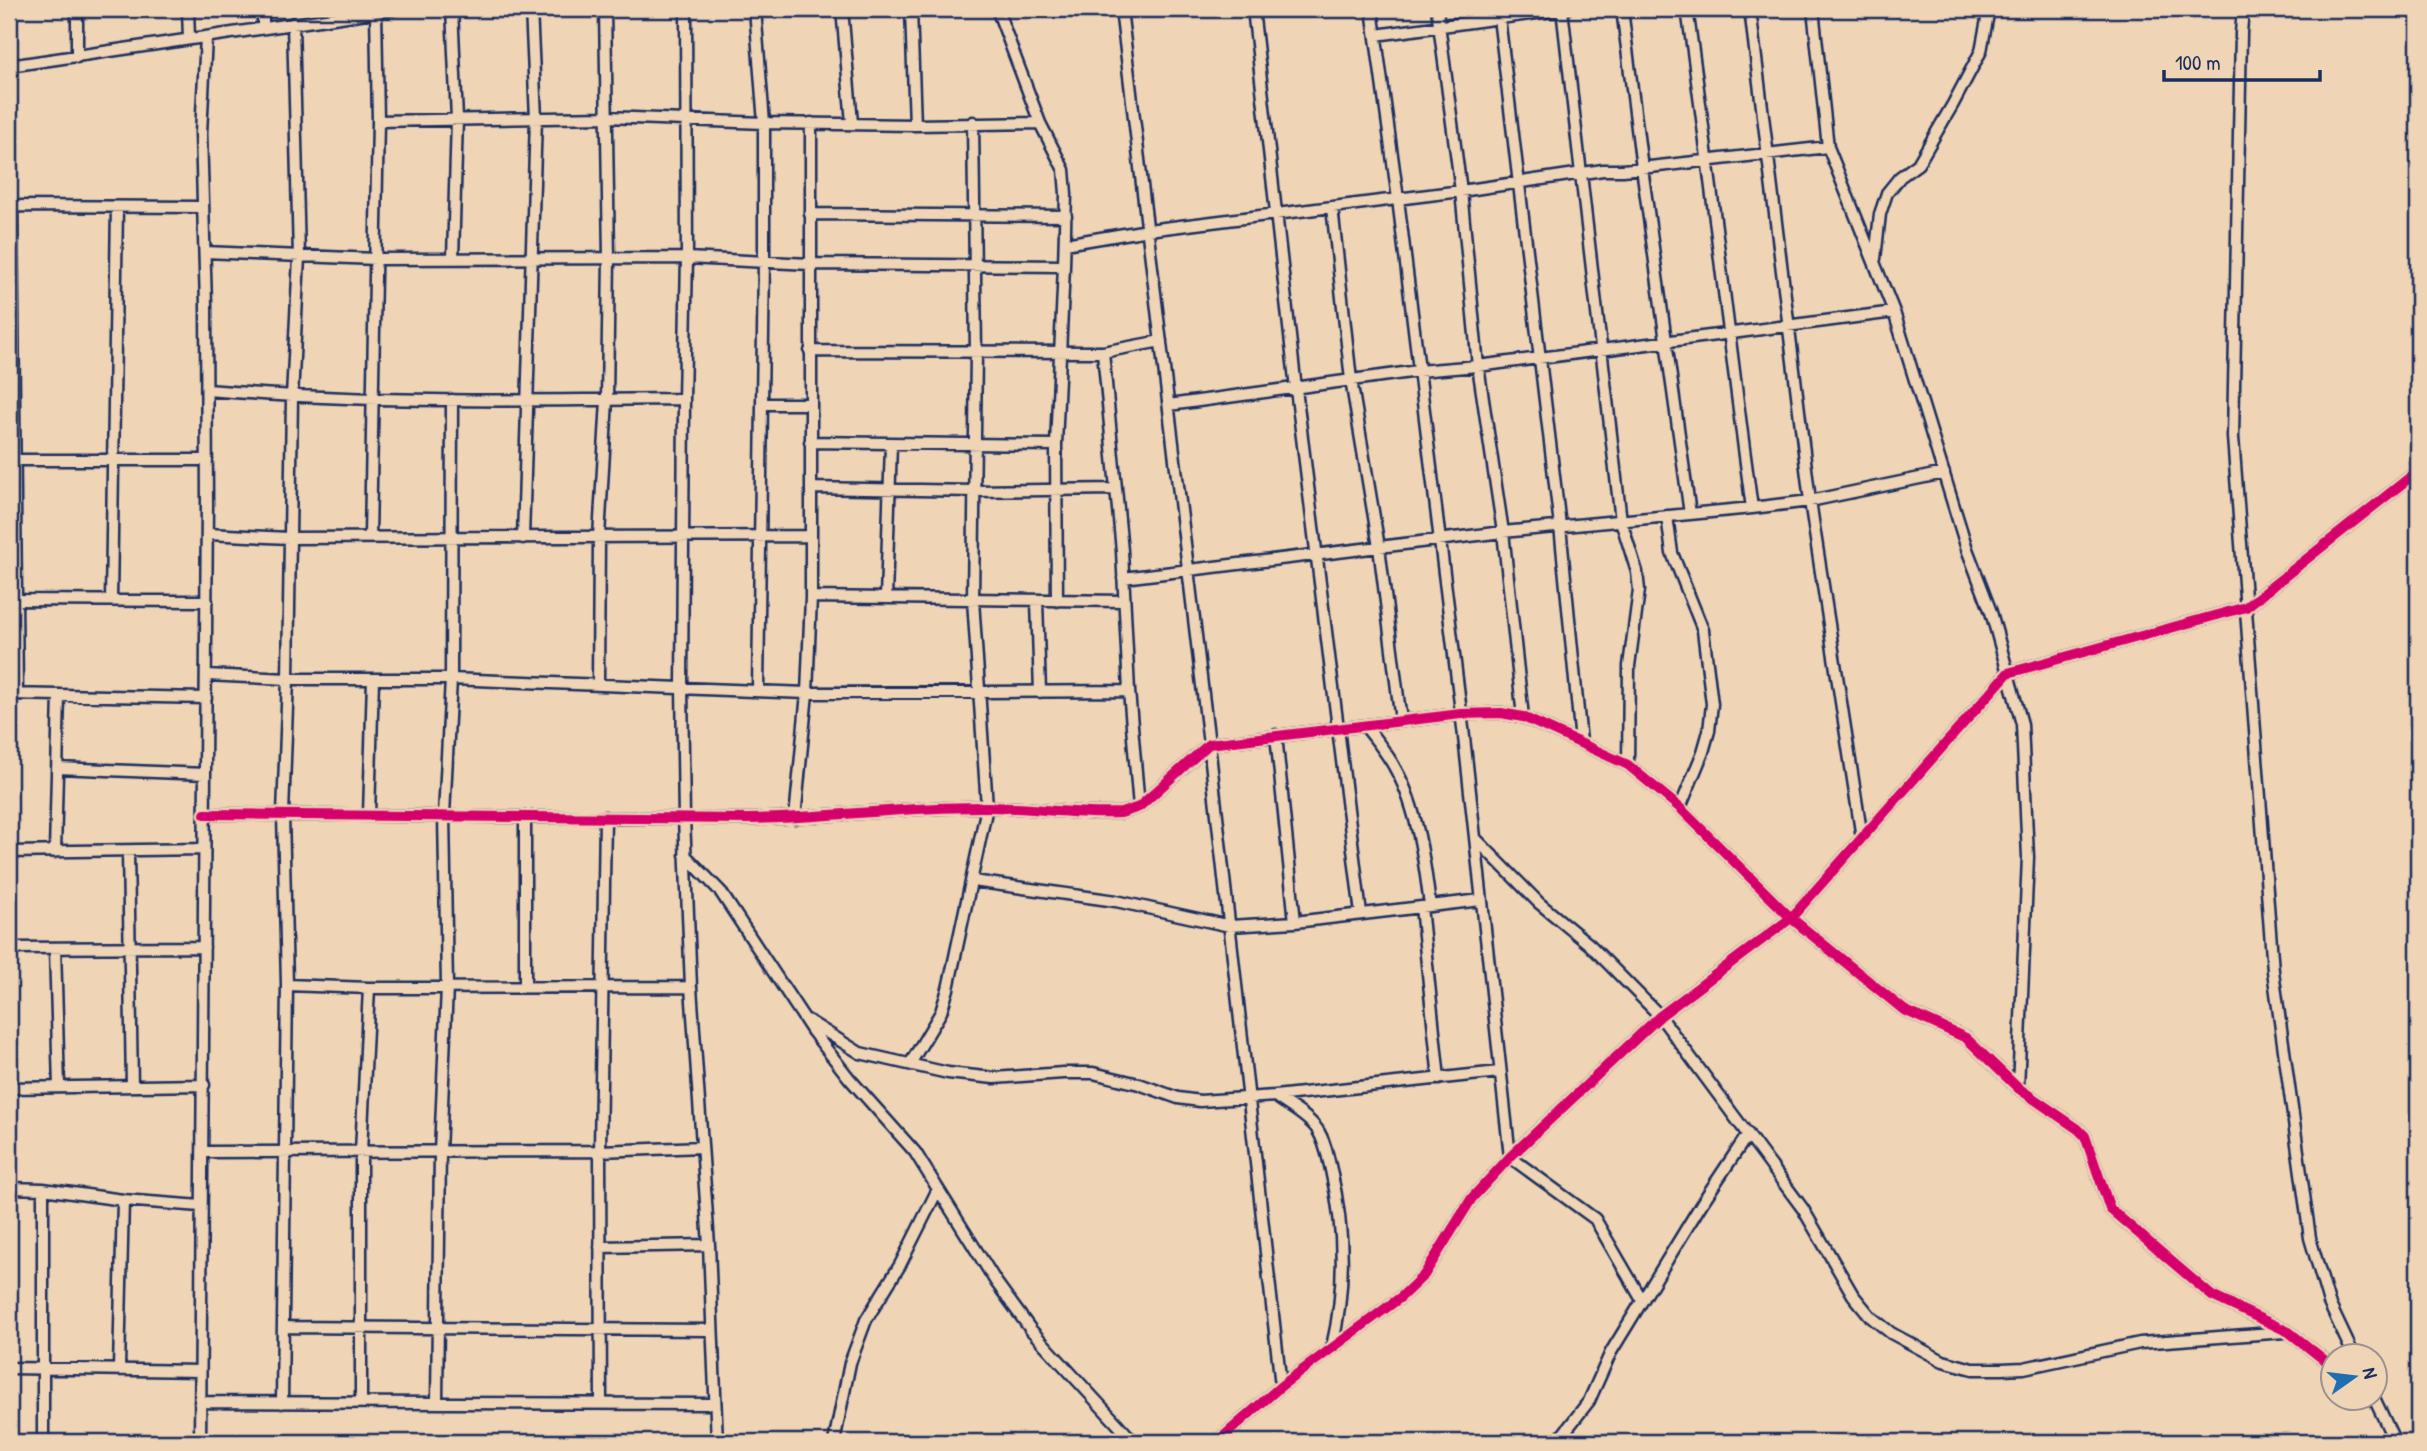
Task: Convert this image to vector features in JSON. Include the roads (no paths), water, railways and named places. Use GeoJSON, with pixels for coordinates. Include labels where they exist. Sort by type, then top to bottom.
{"type":"FeatureCollection","features":[{"type":"Feature","properties":{"kind":"street"},"geometry":{"type":"LineString","coordinates":[[77,9],[77,57]]}},
{"type":"Feature","properties":{"kind":"street"},"geometry":{"type":"LineString","coordinates":[[188,9],[189,39]]}},
{"type":"Feature","properties":{"kind":"street"},"geometry":{"type":"LineString","coordinates":[[263,9],[263,27]]}},
{"type":"Feature","properties":{"kind":"street"},"geometry":{"type":"LineString","coordinates":[[9,66],[206,37],[357,11],[394,9]]}},
{"type":"Feature","properties":{"kind":"street"},"geometry":{"type":"LineString","coordinates":[[452,9],[457,119],[453,258]]}},
{"type":"Feature","properties":{"kind":"street"},"geometry":{"type":"LineString","coordinates":[[523,538],[536,118],[531,9]]}},
{"type":"Feature","properties":{"kind":"street"},"geometry":{"type":"LineString","coordinates":[[598,684],[599,537],[607,400],[609,258],[605,9]]}},
{"type":"Feature","properties":{"kind":"street"},"geometry":{"type":"LineString","coordinates":[[686,9],[687,258],[682,687],[684,818],[691,987],[709,1245],[717,1442]]}},
{"type":"Feature","properties":{"kind":"street"},"geometry":{"type":"LineString","coordinates":[[755,9],[764,123],[758,690]]}},
{"type":"Feature","properties":{"kind":"street"},"geometry":{"type":"LineString","coordinates":[[842,9],[852,123]]}},
{"type":"Feature","properties":{"kind":"street"},"geometry":{"type":"LineString","coordinates":[[911,9],[915,125]]}},
{"type":"Feature","properties":{"kind":"street"},"geometry":{"type":"LineString","coordinates":[[997,9],[1040,123],[1064,170],[1066,216],[1055,491],[1057,601]]}},
{"type":"Feature","properties":{"kind":"street"},"geometry":{"type":"LineString","coordinates":[[1121,9],[1282,1386]]}},
{"type":"Feature","properties":{"kind":"street"},"geometry":{"type":"LineString","coordinates":[[1252,9],[1362,914]]}},
{"type":"Feature","properties":{"kind":"street"},"geometry":{"type":"LineString","coordinates":[[1372,9],[1461,714],[1510,1157],[1595,1219],[1642,1300]]}},
{"type":"Feature","properties":{"kind":"street"},"geometry":{"type":"LineString","coordinates":[[1437,9],[1461,191],[1478,366],[1503,532],[1522,717]]}},
{"type":"Feature","properties":{"kind":"street"},"geometry":{"type":"LineString","coordinates":[[1376,35],[1440,27],[1498,14],[1564,9],[1580,175],[1621,521],[1637,572],[1639,590],[1629,666],[1628,765]]}},
{"type":"Feature","properties":{"kind":"street"},"geometry":{"type":"LineString","coordinates":[[1622,9],[1690,514]]}},
{"type":"Feature","properties":{"kind":"street"},"geometry":{"type":"LineString","coordinates":[[1687,9],[1709,161],[1728,334],[1752,508]]}},
{"type":"Feature","properties":{"kind":"street"},"geometry":{"type":"LineString","coordinates":[[1750,9],[1810,500],[1862,838]]}},
{"type":"Feature","properties":{"kind":"street"},"geometry":{"type":"LineString","coordinates":[[1813,9],[1828,147],[1894,312],[1967,549],[1991,612],[2022,724],[2028,857],[2018,1088]]}},
{"type":"Feature","properties":{"kind":"street"},"geometry":{"type":"LineString","coordinates":[[1875,263],[1880,214],[1887,193],[1900,177],[1918,164],[1953,104],[1981,51],[1989,9]]}},
{"type":"Feature","properties":{"kind":"street"},"geometry":{"type":"LineString","coordinates":[[2243,9],[2233,437],[2273,971],[2310,1238],[2329,1303],[2347,1342]]}},
{"type":"Feature","properties":{"kind":"street"},"geometry":{"type":"LineString","coordinates":[[370,537],[378,121],[376,11]]}},
{"type":"Feature","properties":{"kind":"street"},"geometry":{"type":"LineString","coordinates":[[1498,14],[1517,184],[1541,358],[1581,742]]}},
{"type":"Feature","properties":{"kind":"street"},"geometry":{"type":"LineString","coordinates":[[282,1403],[287,985],[283,814],[292,397],[299,257],[293,23]]}},
{"type":"Feature","properties":{"kind":"street"},"geometry":{"type":"LineString","coordinates":[[200,1442],[207,601],[207,390],[202,106],[206,37]]}},
{"type":"Feature","properties":{"kind":"street"},"geometry":{"type":"LineString","coordinates":[[378,121],[607,117],[764,123],[1040,123]]}},
{"type":"Feature","properties":{"kind":"street"},"geometry":{"type":"LineString","coordinates":[[910,1065],[941,1012],[948,989],[987,807],[973,600],[976,265],[973,122]]}},
{"type":"Feature","properties":{"kind":"street"},"geometry":{"type":"LineString","coordinates":[[795,818],[807,693],[811,597],[811,123]]}},
{"type":"Feature","properties":{"kind":"street"},"geometry":{"type":"LineString","coordinates":[[1065,244],[1148,230],[1517,184],[1603,170],[1828,147]]}},
{"type":"Feature","properties":{"kind":"street"},"geometry":{"type":"LineString","coordinates":[[203,207],[10,206],[11,412],[15,460],[12,600],[13,694],[206,698]]}},
{"type":"Feature","properties":{"kind":"street"},"geometry":{"type":"LineString","coordinates":[[111,601],[117,207]]}},
{"type":"Feature","properties":{"kind":"street"},"geometry":{"type":"LineString","coordinates":[[1332,207],[1351,380],[1379,547],[1401,722]]}},
{"type":"Feature","properties":{"kind":"street"},"geometry":{"type":"LineString","coordinates":[[810,214],[1066,216]]}},
{"type":"Feature","properties":{"kind":"street"},"geometry":{"type":"LineString","coordinates":[[205,253],[376,259],[687,258],[810,264],[1064,266]]}},
{"type":"Feature","properties":{"kind":"street"},"geometry":{"type":"LineString","coordinates":[[1169,405],[1894,312]]}},
{"type":"Feature","properties":{"kind":"street"},"geometry":{"type":"LineString","coordinates":[[810,351],[1103,352],[1161,341]]}},
{"type":"Feature","properties":{"kind":"street"},"geometry":{"type":"LineString","coordinates":[[1103,352],[1124,578],[1129,691],[1139,807]]}},
{"type":"Feature","properties":{"kind":"street"},"geometry":{"type":"LineString","coordinates":[[207,390],[292,397],[373,399],[684,399]]}},
{"type":"Feature","properties":{"kind":"street"},"geometry":{"type":"LineString","coordinates":[[437,1401],[440,1152],[447,987],[444,815],[451,679],[452,400]]}},
{"type":"Feature","properties":{"kind":"street"},"geometry":{"type":"LineString","coordinates":[[762,404],[810,404]]}},
{"type":"Feature","properties":{"kind":"street"},"geometry":{"type":"LineString","coordinates":[[810,442],[1056,445]]}},
{"type":"Feature","properties":{"kind":"street"},"geometry":{"type":"LineString","coordinates":[[886,598],[891,444]]}},
{"type":"Feature","properties":{"kind":"street"},"geometry":{"type":"LineString","coordinates":[[15,460],[207,460]]}},
{"type":"Feature","properties":{"kind":"street"},"geometry":{"type":"LineString","coordinates":[[1217,1442],[1282,1386],[1401,1297],[1424,1275],[1472,1198],[1510,1157],[1660,1016],[1791,918],[2008,673],[2246,607],[2418,471]]}},
{"type":"Feature","properties":{"kind":"street"},"geometry":{"type":"LineString","coordinates":[[1124,578],[1503,532],[1752,508],[1810,500],[1944,473]]}},
{"type":"Feature","properties":{"kind":"street"},"geometry":{"type":"LineString","coordinates":[[811,488],[974,491],[1116,489]]}},
{"type":"Feature","properties":{"kind":"street"},"geometry":{"type":"LineString","coordinates":[[1667,516],[1672,553],[1703,630],[1712,704],[1703,752],[1680,808]]}},
{"type":"Feature","properties":{"kind":"street"},"geometry":{"type":"LineString","coordinates":[[207,534],[289,538],[810,536]]}},
{"type":"Feature","properties":{"kind":"street"},"geometry":{"type":"LineString","coordinates":[[811,597],[1124,601]]}},
{"type":"Feature","properties":{"kind":"street"},"geometry":{"type":"LineString","coordinates":[[12,600],[207,601]]}},
{"type":"Feature","properties":{"kind":"street"},"geometry":{"type":"LineString","coordinates":[[1037,601],[1040,692]]}},
{"type":"Feature","properties":{"kind":"street"},"geometry":{"type":"LineString","coordinates":[[206,675],[288,679],[451,679],[807,693],[1129,691]]}},
{"type":"Feature","properties":{"kind":"street"},"geometry":{"type":"LineString","coordinates":[[369,815],[373,679]]}},
{"type":"Feature","properties":{"kind":"street"},"geometry":{"type":"LineString","coordinates":[[55,852],[59,695]]}},
{"type":"Feature","properties":{"kind":"street"},"geometry":{"type":"LineString","coordinates":[[205,814],[795,818],[888,810],[987,807],[1110,813],[1139,807],[1209,744],[1461,714],[1501,713],[1522,717],[1628,765],[1680,808],[1791,918],[1904,1010],[1966,1038],[2018,1088],[2085,1136],[2110,1209],[2212,1296],[2288,1332],[2318,1355]]}},
{"type":"Feature","properties":{"kind":"street"},"geometry":{"type":"LineString","coordinates":[[1365,726],[1389,758],[1404,786],[1422,852],[1439,1079]]}},
{"type":"Feature","properties":{"kind":"street"},"geometry":{"type":"LineString","coordinates":[[1276,735],[1295,922]]}},
{"type":"Feature","properties":{"kind":"street"},"geometry":{"type":"LineString","coordinates":[[57,768],[205,774]]}},
{"type":"Feature","properties":{"kind":"street"},"geometry":{"type":"LineString","coordinates":[[525,817],[525,987]]}},
{"type":"Feature","properties":{"kind":"street"},"geometry":{"type":"LineString","coordinates":[[601,1403],[600,1151],[605,817]]}},
{"type":"Feature","properties":{"kind":"street"},"geometry":{"type":"LineString","coordinates":[[1474,837],[1539,903],[1590,945],[1660,1016],[1803,1209],[1853,1295],[1871,1317],[1891,1332],[1943,1361],[1973,1369],[2024,1368],[2140,1343],[2288,1332]]}},
{"type":"Feature","properties":{"kind":"street"},"geometry":{"type":"LineString","coordinates":[[9,852],[204,849]]}},
{"type":"Feature","properties":{"kind":"street"},"geometry":{"type":"LineString","coordinates":[[128,852],[132,1086]]}},
{"type":"Feature","properties":{"kind":"street"},"geometry":{"type":"LineString","coordinates":[[685,855],[720,891],[803,1017],[849,1078],[915,1152],[996,1282],[1031,1330],[1134,1442]]}},
{"type":"Feature","properties":{"kind":"street"},"geometry":{"type":"LineString","coordinates":[[973,881],[1116,901],[1230,926],[1295,922],[1481,900]]}},
{"type":"Feature","properties":{"kind":"street"},"geometry":{"type":"LineString","coordinates":[[9,948],[204,947]]}},
{"type":"Feature","properties":{"kind":"street"},"geometry":{"type":"LineString","coordinates":[[55,948],[59,1087]]}},
{"type":"Feature","properties":{"kind":"street"},"geometry":{"type":"LineString","coordinates":[[287,985],[369,988],[691,987]]}},
{"type":"Feature","properties":{"kind":"street"},"geometry":{"type":"LineString","coordinates":[[361,1402],[361,1152],[369,988]]}},
{"type":"Feature","properties":{"kind":"street"},"geometry":{"type":"LineString","coordinates":[[803,1017],[860,1053],[910,1065],[967,1077],[1093,1073],[1200,1101],[1275,1096],[1499,1072]]}},
{"type":"Feature","properties":{"kind":"street"},"geometry":{"type":"LineString","coordinates":[[9,1087],[204,1085]]}},
{"type":"Feature","properties":{"kind":"street"},"geometry":{"type":"LineString","coordinates":[[1275,1096],[1316,1128],[1326,1152],[1339,1204],[1343,1241],[1342,1294],[1332,1347]]}},
{"type":"Feature","properties":{"kind":"street"},"geometry":{"type":"LineString","coordinates":[[1557,1442],[1589,1401],[1611,1352],[1748,1134]]}},
{"type":"Feature","properties":{"kind":"street"},"geometry":{"type":"LineString","coordinates":[[203,1152],[600,1151],[702,1147]]}},
{"type":"Feature","properties":{"kind":"street"},"geometry":{"type":"LineString","coordinates":[[9,1188],[43,1189],[123,1200],[201,1206]]}},
{"type":"Feature","properties":{"kind":"street"},"geometry":{"type":"LineString","coordinates":[[43,1189],[43,1442]]}},
{"type":"Feature","properties":{"kind":"street"},"geometry":{"type":"LineString","coordinates":[[834,1442],[850,1363],[866,1320],[900,1265],[938,1189]]}},
{"type":"Feature","properties":{"kind":"street"},"geometry":{"type":"LineString","coordinates":[[119,1370],[123,1200]]}},
{"type":"Feature","properties":{"kind":"street"},"geometry":{"type":"LineString","coordinates":[[600,1247],[709,1245]]}},
{"type":"Feature","properties":{"kind":"street"},"geometry":{"type":"LineString","coordinates":[[284,1327],[712,1330]]}},
{"type":"Feature","properties":{"kind":"street"},"geometry":{"type":"LineString","coordinates":[[9,1368],[200,1371]]}},
{"type":"Feature","properties":{"kind":"street"},"geometry":{"type":"LineString","coordinates":[[200,1402],[714,1404]]}},
{"type":"Feature","properties":{"kind":"street"},"geometry":{"type":"LineString","coordinates":[[2380,1412],[2395,1442]]}}]}
